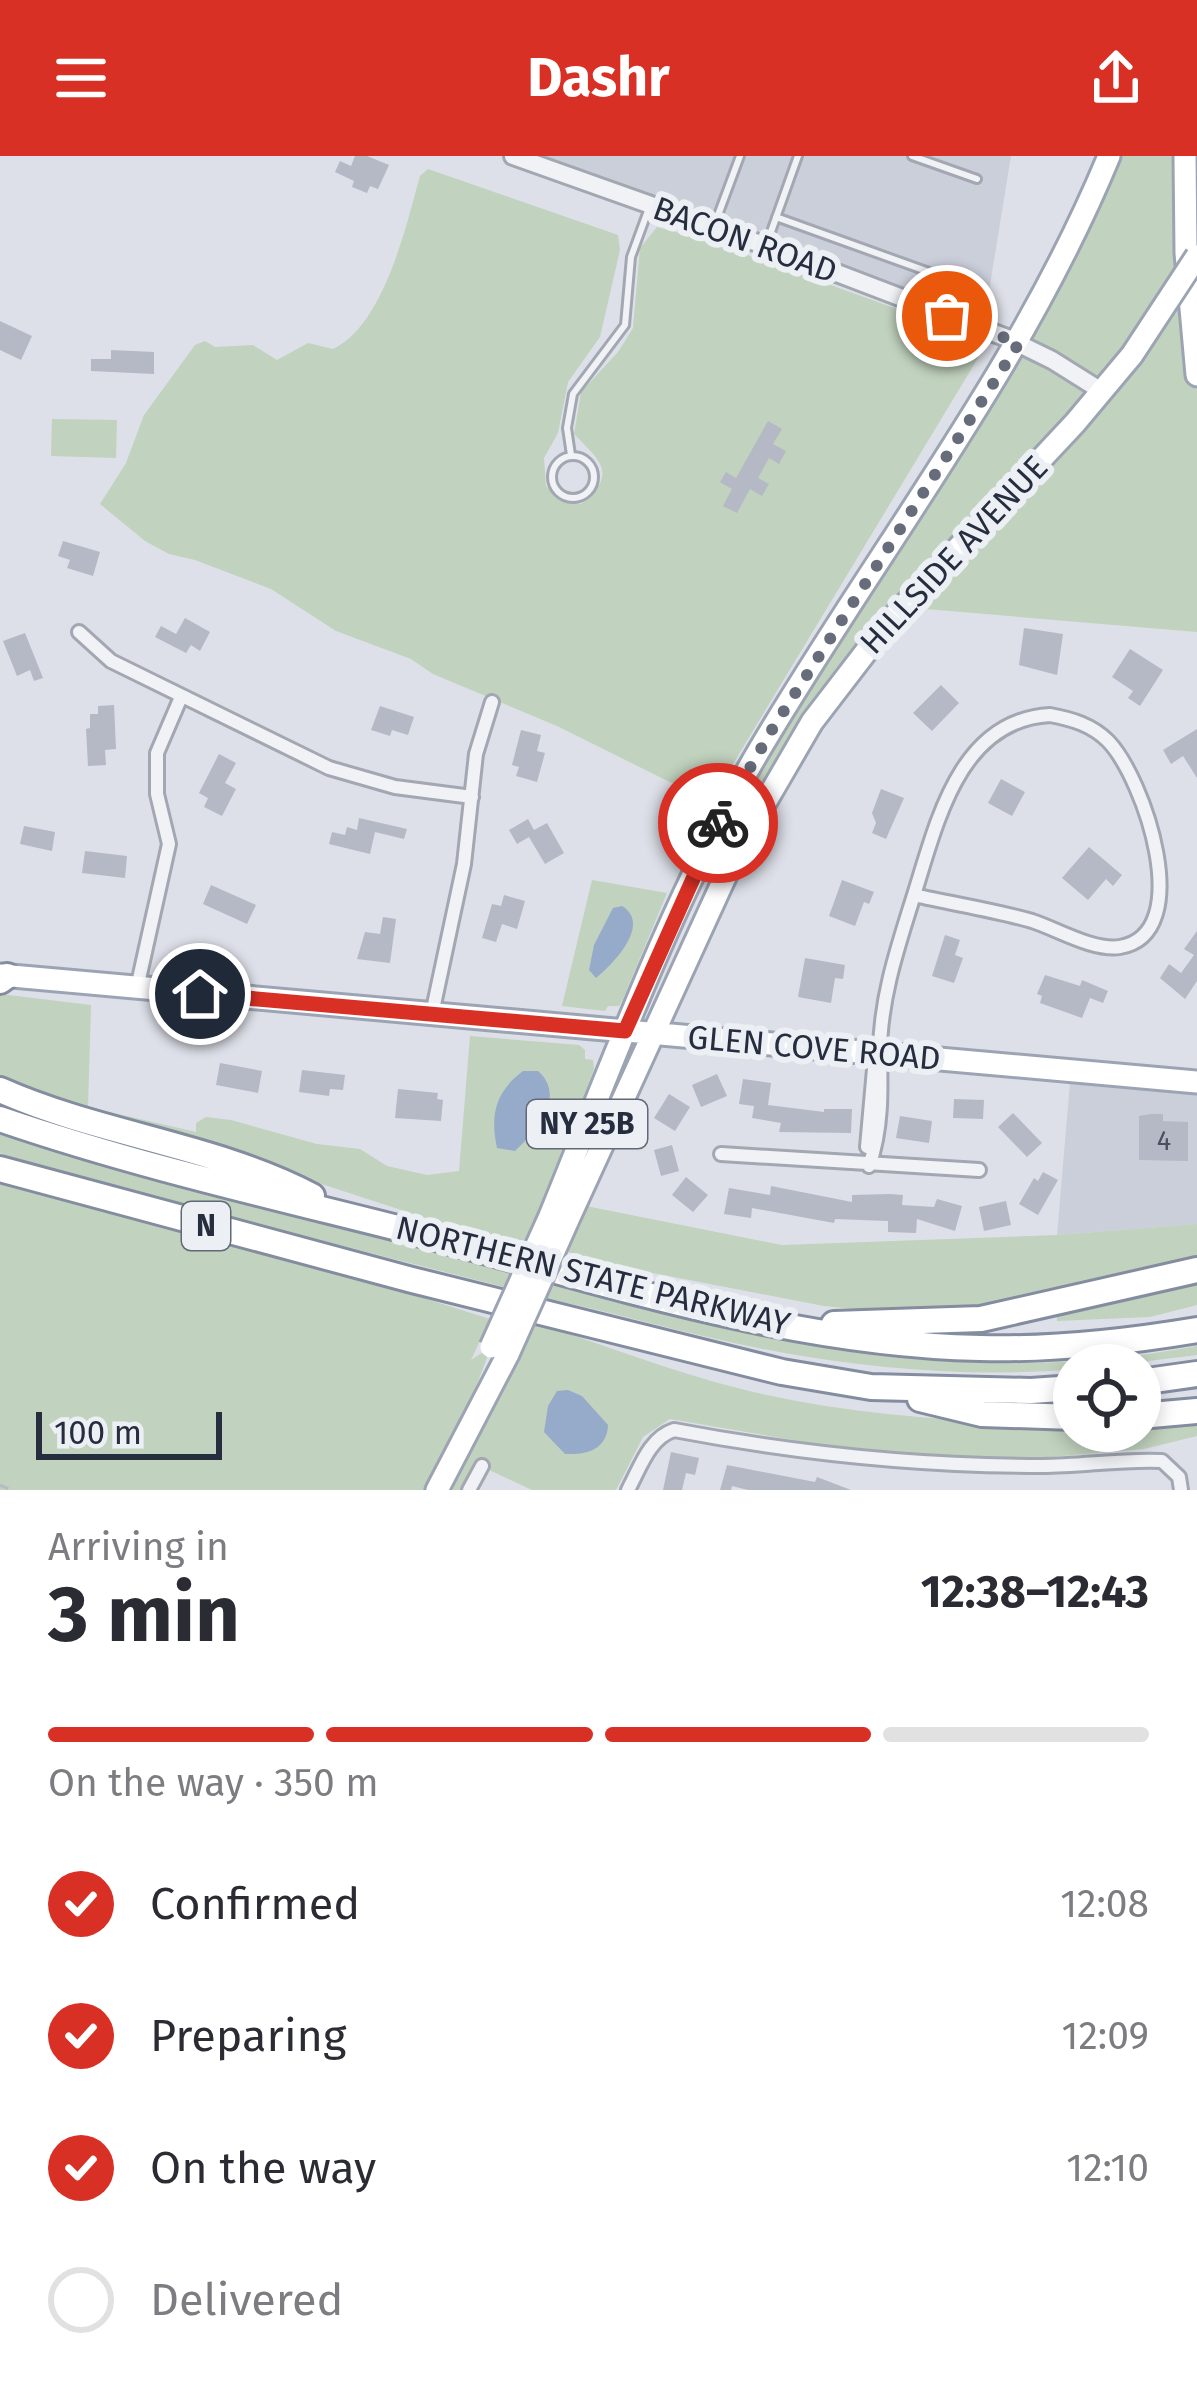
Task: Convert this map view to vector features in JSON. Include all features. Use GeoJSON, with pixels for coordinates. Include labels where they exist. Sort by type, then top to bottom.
{"type":"FeatureCollection","features":[{"type":"Feature","properties":{"kind":"highway"},"geometry":{"type":"LineString","coordinates":[[0,1090],[103,1128],[272,1175],[351,1216]]}},
{"type":"Feature","properties":{"kind":"highway","name":"NORTHERN STATE PARKWAY"},"geometry":{"type":"LineString","coordinates":[[0,1120],[351,1216],[796,1328],[887,1342],[979,1348],[1114,1343],[1197,1330]]}},
{"type":"Feature","properties":{"kind":"highway","name":"NORTHERN STATE PARKWAY"},"geometry":{"type":"LineString","coordinates":[[0,1169],[782,1372],[872,1387],[1053,1388]]}},
{"type":"Feature","properties":{"kind":"highway"},"geometry":{"type":"LineString","coordinates":[[796,1328],[863,1321],[928,1324],[981,1319],[1197,1270]]}},
{"type":"Feature","properties":{"kind":"highway"},"geometry":{"type":"LineString","coordinates":[[1161,1379],[1197,1374]]}},
{"type":"Feature","properties":{"kind":"highway"},"geometry":{"type":"LineString","coordinates":[[872,1387],[985,1402],[1053,1403]]}},
{"type":"Feature","properties":{"kind":"highway"},"geometry":{"type":"LineString","coordinates":[[872,1387],[982,1414],[1053,1416]]}},
{"type":"Feature","properties":{"kind":"highway"},"geometry":{"type":"LineString","coordinates":[[1161,1395],[1197,1390]]}},
{"type":"Feature","properties":{"kind":"highway"},"geometry":{"type":"LineString","coordinates":[[1161,1414],[1197,1411]]}},
{"type":"Feature","properties":{"kind":"main road","name":"HILLSIDE AVENUE"},"geometry":{"type":"LineString","coordinates":[[558,1219],[625,1031],[698,862],[745,775],[1019,343],[1064,259],[1109,156]]}},
{"type":"Feature","properties":{"kind":"main road"},"geometry":{"type":"LineString","coordinates":[[1185,156],[1186,253],[1197,375]]}},
{"type":"Feature","properties":{"kind":"main road","name":"HILLSIDE AVENUE"},"geometry":{"type":"LineString","coordinates":[[437,1490],[558,1219],[654,1035],[742,840],[812,722],[888,622],[1103,392],[1197,256]]}},
{"type":"Feature","properties":{"kind":"main road","name":"GLEN COVE ROAD"},"geometry":{"type":"LineString","coordinates":[[2,978],[1197,1082]]}},
{"type":"Feature","properties":{"kind":"street","name":"BACON ROAD"},"geometry":{"type":"LineString","coordinates":[[524,158],[1019,343],[1103,392]]}},
{"type":"Feature","properties":{"kind":"street"},"geometry":{"type":"LineString","coordinates":[[79,632],[111,661],[329,768],[395,787],[472,796]]}},
{"type":"Feature","properties":{"kind":"street"},"geometry":{"type":"LineString","coordinates":[[137,988],[169,844],[157,794],[157,753],[181,697]]}},
{"type":"Feature","properties":{"kind":"street"},"geometry":{"type":"LineString","coordinates":[[432,1015],[464,864],[476,754],[492,702]]}},
{"type":"Feature","properties":{"kind":"street"},"geometry":{"type":"LineString","coordinates":[[869,1166],[874,1069],[889,983],[914,896],[931,842],[976,748],[995,730],[1028,716],[1070,718],[1098,733],[1128,768],[1150,817],[1163,887],[1161,913],[1140,940],[1118,948],[1096,944],[1028,920],[914,896]]}},
{"type":"Feature","properties":{"kind":"street"},"geometry":{"type":"LineString","coordinates":[[721,1154],[979,1170]]}},
{"type":"Feature","properties":{"kind":"street"},"geometry":{"type":"LineString","coordinates":[[628,1490],[653,1443],[674,1430],[794,1450],[946,1463],[1043,1466],[1162,1461],[1178,1477],[1181,1490]]}},
{"type":"Feature","properties":{"kind":"street"},"geometry":{"type":"LineString","coordinates":[[469,1490],[482,1466]]}},
{"type":"Feature","properties":{"kind":"lane"},"geometry":{"type":"LineString","coordinates":[[713,227],[740,156]]}},
{"type":"Feature","properties":{"kind":"lane"},"geometry":{"type":"LineString","coordinates":[[766,246],[798,156]]}},
{"type":"Feature","properties":{"kind":"lane"},"geometry":{"type":"LineString","coordinates":[[912,156],[976,179]]}},
{"type":"Feature","properties":{"kind":"lane"},"geometry":{"type":"LineString","coordinates":[[571,455],[567,428],[573,394],[625,326],[631,257],[650,205]]}},
{"type":"Feature","properties":{"kind":"lane"},"geometry":{"type":"LineString","coordinates":[[776,218],[955,281],[947,316]]}},
{"type":"Feature","properties":{"kind":"lane"},"geometry":{"type":"LineString","coordinates":[[571,455],[585,459],[594,478],[590,489],[575,498],[557,491],[552,479],[559,461],[571,455]]}},
{"type":"Feature","properties":{"kind":"path"},"geometry":{"type":"LineString","coordinates":[[0,1485],[11,1490]]}},
{"type":"Feature","properties":{"kind":"shaded area"},"geometry":{"type":"Polygon","coordinates":[[[514,156],[1011,156],[983,328],[514,156]]]}},
{"type":"Feature","properties":{"kind":"shaded area"},"geometry":{"type":"Polygon","coordinates":[[[1071,1071],[1197,1082],[1197,1224],[1057,1235],[1071,1071]]]}},
{"type":"Feature","properties":{"kind":"green space"},"geometry":{"type":"Polygon","coordinates":[[[1109,156],[1197,156],[1197,632],[902,607],[856,662],[726,873],[699,862],[961,438],[1109,156]]]}},
{"type":"Feature","properties":{"kind":"green space"},"geometry":{"type":"Polygon","coordinates":[[[428,169],[618,235],[620,250],[600,337],[568,382],[558,433],[544,458],[546,486],[560,499],[581,504],[600,484],[598,460],[574,434],[581,392],[633,328],[640,248],[657,227],[706,240],[961,332],[981,347],[710,802],[557,726],[433,674],[411,659],[336,631],[271,589],[169,554],[100,504],[126,463],[144,415],[195,345],[205,341],[215,347],[253,345],[277,360],[308,343],[333,349],[351,337],[379,297],[420,176],[428,169]]]}},
{"type":"Feature","properties":{"kind":"green space"},"geometry":{"type":"Polygon","coordinates":[[[52,419],[117,420],[116,458],[51,456],[52,419]]]}},
{"type":"Feature","properties":{"kind":"green space"},"geometry":{"type":"Polygon","coordinates":[[[592,880],[667,893],[623,999],[619,1006],[608,1006],[605,1011],[562,1006],[592,880]]]}},
{"type":"Feature","properties":{"kind":"green space"},"geometry":{"type":"Polygon","coordinates":[[[0,994],[91,1005],[88,1107],[196,1132],[196,1123],[206,1117],[231,1120],[317,1144],[360,1149],[387,1166],[427,1175],[459,1171],[470,1036],[579,1045],[585,1059],[593,1060],[594,1069],[539,1219],[524,1244],[96,1117],[0,1080],[0,994]]]}},
{"type":"Feature","properties":{"kind":"green space"},"geometry":{"type":"Polygon","coordinates":[[[0,1135],[511,1273],[504,1287],[84,1180],[0,1153],[0,1135]]]}},
{"type":"Feature","properties":{"kind":"green space"},"geometry":{"type":"Polygon","coordinates":[[[0,1182],[490,1319],[471,1360],[491,1347],[437,1490],[0,1490],[0,1182]]]}},
{"type":"Feature","properties":{"kind":"green space"},"geometry":{"type":"Polygon","coordinates":[[[586,1206],[782,1245],[1057,1235],[1197,1224],[1197,1257],[987,1308],[885,1312],[824,1306],[568,1252],[586,1206]]]}},
{"type":"Feature","properties":{"kind":"green space"},"geometry":{"type":"Polygon","coordinates":[[[1197,1275],[1197,1305],[1150,1317],[1057,1321],[1056,1308],[1197,1275]]]}},
{"type":"Feature","properties":{"kind":"green space"},"geometry":{"type":"Polygon","coordinates":[[[551,1283],[791,1342],[951,1361],[1053,1362],[1053,1370],[1001,1373],[852,1363],[749,1346],[544,1298],[551,1283]]]}},
{"type":"Feature","properties":{"kind":"green space"},"geometry":{"type":"Polygon","coordinates":[[[535,1322],[718,1383],[786,1399],[868,1412],[1053,1424],[1053,1452],[1109,1452],[958,1457],[858,1451],[670,1419],[643,1437],[616,1490],[532,1490],[474,1463],[461,1490],[451,1490],[535,1322]]]}},
{"type":"Feature","properties":{"kind":"green space"},"geometry":{"type":"Polygon","coordinates":[[[1197,1346],[1197,1355],[1161,1359],[1161,1351],[1197,1346]]]}},
{"type":"Feature","properties":{"kind":"green space"},"geometry":{"type":"Polygon","coordinates":[[[1197,1419],[1197,1436],[1161,1445],[1161,1422],[1197,1419]]]}},
{"type":"Feature","properties":{"kind":"water"},"geometry":{"type":"Polygon","coordinates":[[[622,906],[633,923],[631,933],[620,954],[596,978],[589,970],[594,945],[613,908],[622,906]]]}},
{"type":"Feature","properties":{"kind":"water"},"geometry":{"type":"Polygon","coordinates":[[[523,1071],[538,1071],[550,1092],[549,1102],[539,1124],[515,1151],[497,1148],[497,1105],[506,1087],[523,1071]]]}},
{"type":"Feature","properties":{"kind":"water"},"geometry":{"type":"Polygon","coordinates":[[[557,1391],[582,1396],[608,1425],[604,1440],[588,1452],[565,1454],[544,1432],[548,1406],[557,1391]]]}},
{"type":"Feature","properties":{"kind":"building"},"geometry":{"type":"Polygon","coordinates":[[[355,156],[389,165],[378,189],[370,186],[367,193],[335,172],[340,161],[351,166],[355,156]]]}},
{"type":"Feature","properties":{"kind":"building"},"geometry":{"type":"Polygon","coordinates":[[[0,321],[32,336],[21,360],[0,350],[0,321]]]}},
{"type":"Feature","properties":{"kind":"building"},"geometry":{"type":"Polygon","coordinates":[[[111,350],[154,352],[154,374],[91,371],[91,359],[111,359],[111,350]]]}},
{"type":"Feature","properties":{"kind":"building"},"geometry":{"type":"Polygon","coordinates":[[[768,421],[782,429],[773,444],[786,451],[779,464],[769,458],[758,478],[769,484],[762,496],[750,489],[737,513],[723,506],[732,489],[720,482],[726,472],[736,478],[768,421]]]}},
{"type":"Feature","properties":{"kind":"building"},"geometry":{"type":"Polygon","coordinates":[[[63,541],[100,552],[93,576],[67,568],[70,560],[58,556],[63,541]]]}},
{"type":"Feature","properties":{"kind":"building"},"geometry":{"type":"Polygon","coordinates":[[[185,618],[210,632],[200,651],[191,645],[186,653],[155,637],[161,626],[176,634],[185,618]]]}},
{"type":"Feature","properties":{"kind":"building"},"geometry":{"type":"Polygon","coordinates":[[[1024,628],[1063,634],[1057,675],[1019,665],[1024,628]]]}},
{"type":"Feature","properties":{"kind":"building"},"geometry":{"type":"Polygon","coordinates":[[[25,633],[43,678],[34,681],[30,670],[17,676],[3,641],[25,633]]]}},
{"type":"Feature","properties":{"kind":"building"},"geometry":{"type":"Polygon","coordinates":[[[1130,649],[1163,670],[1140,706],[1128,698],[1133,691],[1112,677],[1130,649]]]}},
{"type":"Feature","properties":{"kind":"building"},"geometry":{"type":"Polygon","coordinates":[[[941,685],[959,703],[932,731],[913,713],[941,685]]]}},
{"type":"Feature","properties":{"kind":"building"},"geometry":{"type":"Polygon","coordinates":[[[114,705],[116,749],[105,750],[106,765],[88,766],[90,714],[98,714],[98,706],[114,705]]]}},
{"type":"Feature","properties":{"kind":"building"},"geometry":{"type":"Polygon","coordinates":[[[380,706],[414,717],[408,735],[371,730],[380,706]]]}},
{"type":"Feature","properties":{"kind":"building"},"geometry":{"type":"Polygon","coordinates":[[[1197,729],[1197,778],[1183,756],[1171,764],[1163,750],[1197,729]]]}},
{"type":"Feature","properties":{"kind":"building"},"geometry":{"type":"Polygon","coordinates":[[[521,730],[541,735],[537,751],[545,753],[537,782],[516,776],[519,767],[512,765],[521,730]]]}},
{"type":"Feature","properties":{"kind":"building"},"geometry":{"type":"Polygon","coordinates":[[[219,754],[236,763],[225,783],[236,789],[222,816],[204,807],[208,798],[199,793],[219,754]]]}},
{"type":"Feature","properties":{"kind":"building"},"geometry":{"type":"Polygon","coordinates":[[[1001,779],[1025,792],[1012,816],[988,803],[1001,779]]]}},
{"type":"Feature","properties":{"kind":"building"},"geometry":{"type":"Polygon","coordinates":[[[881,789],[904,798],[886,839],[872,833],[876,823],[872,813],[881,789]]]}},
{"type":"Feature","properties":{"kind":"building"},"geometry":{"type":"Polygon","coordinates":[[[359,818],[407,829],[404,839],[375,832],[370,854],[329,844],[332,832],[345,835],[347,827],[357,830],[359,818]]]}},
{"type":"Feature","properties":{"kind":"building"},"geometry":{"type":"Polygon","coordinates":[[[528,819],[534,830],[547,823],[564,853],[545,864],[529,837],[517,844],[509,830],[528,819]]]}},
{"type":"Feature","properties":{"kind":"building"},"geometry":{"type":"Polygon","coordinates":[[[24,826],[55,832],[52,851],[20,844],[24,826]]]}},
{"type":"Feature","properties":{"kind":"building"},"geometry":{"type":"Polygon","coordinates":[[[1089,847],[1122,875],[1113,886],[1106,879],[1088,900],[1062,878],[1089,847]]]}},
{"type":"Feature","properties":{"kind":"building"},"geometry":{"type":"Polygon","coordinates":[[[85,851],[127,856],[125,878],[82,873],[85,851]]]}},
{"type":"Feature","properties":{"kind":"building"},"geometry":{"type":"Polygon","coordinates":[[[842,880],[874,892],[869,904],[864,902],[855,926],[829,916],[842,880]]]}},
{"type":"Feature","properties":{"kind":"building"},"geometry":{"type":"Polygon","coordinates":[[[211,885],[256,905],[247,924],[203,904],[211,885]]]}},
{"type":"Feature","properties":{"kind":"building"},"geometry":{"type":"Polygon","coordinates":[[[504,895],[525,901],[517,929],[502,924],[496,942],[482,938],[492,904],[501,906],[504,895]]]}},
{"type":"Feature","properties":{"kind":"building"},"geometry":{"type":"Polygon","coordinates":[[[383,917],[396,919],[390,963],[357,959],[365,932],[380,934],[383,917]]]}},
{"type":"Feature","properties":{"kind":"building"},"geometry":{"type":"Polygon","coordinates":[[[1197,931],[1197,981],[1185,999],[1160,978],[1169,964],[1181,973],[1194,955],[1184,949],[1197,931]]]}},
{"type":"Feature","properties":{"kind":"building"},"geometry":{"type":"Polygon","coordinates":[[[945,935],[960,940],[955,955],[963,958],[954,983],[932,976],[945,935]]]}},
{"type":"Feature","properties":{"kind":"building"},"geometry":{"type":"Polygon","coordinates":[[[805,958],[845,965],[843,979],[835,978],[831,1003],[798,997],[805,958]]]}},
{"type":"Feature","properties":{"kind":"building"},"geometry":{"type":"Polygon","coordinates":[[[1045,975],[1080,986],[1082,980],[1108,991],[1103,1003],[1090,998],[1082,1018],[1040,1003],[1042,996],[1037,994],[1045,975]]]}},
{"type":"Feature","properties":{"kind":"building"},"geometry":{"type":"Polygon","coordinates":[[[220,1063],[262,1071],[258,1093],[216,1085],[220,1063]]]}},
{"type":"Feature","properties":{"kind":"building"},"geometry":{"type":"Polygon","coordinates":[[[302,1070],[345,1075],[343,1090],[330,1089],[329,1096],[299,1092],[302,1070]]]}},
{"type":"Feature","properties":{"kind":"building"},"geometry":{"type":"Polygon","coordinates":[[[717,1074],[727,1096],[701,1107],[692,1085],[717,1074]]]}},
{"type":"Feature","properties":{"kind":"building"},"geometry":{"type":"Polygon","coordinates":[[[743,1079],[771,1083],[768,1105],[824,1112],[852,1109],[851,1133],[779,1132],[781,1123],[752,1118],[754,1106],[739,1104],[743,1079]]]}},
{"type":"Feature","properties":{"kind":"building"},"geometry":{"type":"Polygon","coordinates":[[[398,1089],[438,1093],[437,1099],[443,1100],[441,1121],[395,1118],[398,1089]]]}},
{"type":"Feature","properties":{"kind":"building"},"geometry":{"type":"Polygon","coordinates":[[[669,1094],[690,1107],[675,1131],[654,1118],[669,1094]]]}},
{"type":"Feature","properties":{"kind":"building"},"geometry":{"type":"Polygon","coordinates":[[[954,1099],[984,1100],[983,1119],[953,1118],[954,1099]]]}},
{"type":"Feature","properties":{"kind":"building"},"geometry":{"type":"Polygon","coordinates":[[[1013,1113],[1042,1143],[1027,1157],[998,1127],[1013,1113]]]}},
{"type":"Feature","properties":{"kind":"building"},"geometry":{"type":"Polygon","coordinates":[[[1163,1114],[1163,1121],[1188,1122],[1188,1161],[1139,1160],[1139,1116],[1163,1114]]]}},
{"type":"Feature","properties":{"kind":"building"},"geometry":{"type":"Polygon","coordinates":[[[900,1116],[932,1121],[929,1143],[896,1138],[900,1116]]]}},
{"type":"Feature","properties":{"kind":"building"},"geometry":{"type":"Polygon","coordinates":[[[672,1145],[679,1171],[661,1176],[654,1150],[672,1145]]]}},
{"type":"Feature","properties":{"kind":"building"},"geometry":{"type":"Polygon","coordinates":[[[1043,1172],[1058,1180],[1038,1215],[1019,1204],[1043,1172]]]}},
{"type":"Feature","properties":{"kind":"building"},"geometry":{"type":"Polygon","coordinates":[[[686,1177],[708,1195],[693,1212],[672,1195],[686,1177]]]}},
{"type":"Feature","properties":{"kind":"building"},"geometry":{"type":"Polygon","coordinates":[[[771,1186],[852,1202],[852,1195],[890,1194],[903,1195],[902,1205],[934,1207],[937,1199],[962,1206],[955,1231],[917,1219],[916,1233],[888,1232],[888,1221],[835,1219],[834,1223],[752,1208],[751,1218],[724,1214],[729,1188],[770,1195],[771,1186]]]}},
{"type":"Feature","properties":{"kind":"building"},"geometry":{"type":"Polygon","coordinates":[[[1006,1201],[1011,1225],[984,1231],[979,1207],[1006,1201]]]}},
{"type":"Feature","properties":{"kind":"building"},"geometry":{"type":"Polygon","coordinates":[[[671,1452],[699,1458],[695,1475],[686,1473],[682,1490],[663,1490],[671,1452]]]}},
{"type":"Feature","properties":{"kind":"building"},"geometry":{"type":"Polygon","coordinates":[[[727,1465],[815,1482],[817,1477],[851,1490],[732,1486],[720,1490],[727,1465]]]}},
{"type":"Feature","properties":{"kind":"way so far"},"geometry":{"type":"LineString","coordinates":[[718,823],[773,728],[1019,343],[947,316]]}},
{"type":"Feature","properties":{"kind":"route"},"geometry":{"type":"LineString","coordinates":[[200,994],[625,1031],[718,823]]}}]}
